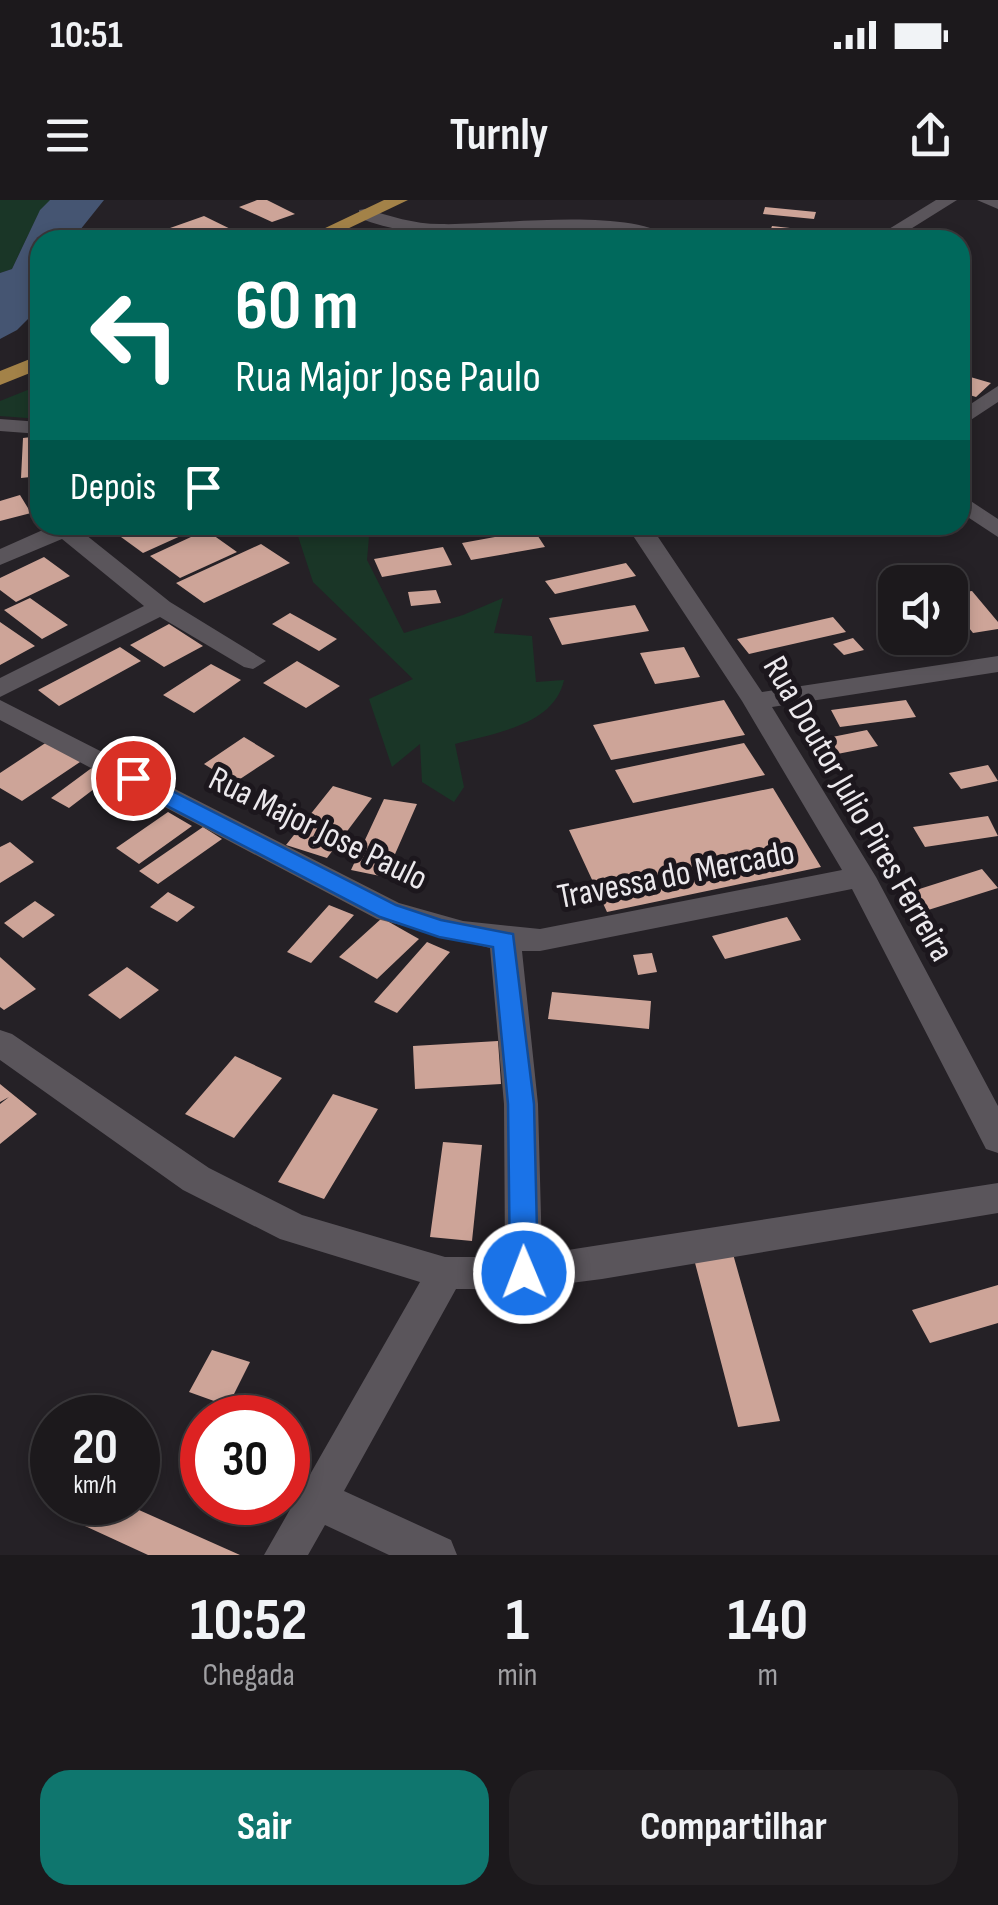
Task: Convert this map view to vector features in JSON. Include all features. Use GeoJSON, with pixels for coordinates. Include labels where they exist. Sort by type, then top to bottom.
{"type":"FeatureCollection","features":[{"type":"Feature","properties":{"kind":"main road"},"geometry":{"type":"LineString","coordinates":[[331,230],[399,200]]}},
{"type":"Feature","properties":{"kind":"main road"},"geometry":{"type":"LineString","coordinates":[[0,379],[30,366]]}},
{"type":"Feature","properties":{"kind":"street"},"geometry":{"type":"LineString","coordinates":[[897,230],[948,200]]}},
{"type":"Feature","properties":{"kind":"street"},"geometry":{"type":"LineString","coordinates":[[986,200],[998,204]]}},
{"type":"Feature","properties":{"kind":"street"},"geometry":{"type":"LineString","coordinates":[[365,214],[385,224],[413,230],[569,224],[605,230]]}},
{"type":"Feature","properties":{"kind":"street"},"geometry":{"type":"LineString","coordinates":[[970,413],[998,392]]}},
{"type":"Feature","properties":{"kind":"street"},"geometry":{"type":"LineString","coordinates":[[0,425],[30,427]]}},
{"type":"Feature","properties":{"kind":"street"},"geometry":{"type":"LineString","coordinates":[[970,508],[998,531]]}},
{"type":"Feature","properties":{"kind":"street"},"geometry":{"type":"LineString","coordinates":[[970,520],[998,531]]}},
{"type":"Feature","properties":{"kind":"street"},"geometry":{"type":"LineString","coordinates":[[0,558],[52,535]]}},
{"type":"Feature","properties":{"kind":"street"},"geometry":{"type":"LineString","coordinates":[[79,535],[162,606],[253,661]]}},
{"type":"Feature","properties":{"kind":"street","name":"Rua Doutor Julio Pires Ferreira"},"geometry":{"type":"LineString","coordinates":[[645,535],[755,701],[861,877],[998,1140]]}},
{"type":"Feature","properties":{"kind":"street"},"geometry":{"type":"LineString","coordinates":[[0,689],[162,606]]}},
{"type":"Feature","properties":{"kind":"street"},"geometry":{"type":"LineString","coordinates":[[755,701],[998,664]]}},
{"type":"Feature","properties":{"kind":"street","name":"Rua Major Jose Paulo"},"geometry":{"type":"LineString","coordinates":[[0,709],[388,911],[439,928],[504,940]]}},
{"type":"Feature","properties":{"kind":"street","name":"Travessa do Mercado"},"geometry":{"type":"LineString","coordinates":[[504,940],[540,940],[861,877]]}},
{"type":"Feature","properties":{"kind":"street"},"geometry":{"type":"LineString","coordinates":[[504,940],[521,1104],[524,1273]]}},
{"type":"Feature","properties":{"kind":"street"},"geometry":{"type":"LineString","coordinates":[[0,1043],[196,1179],[292,1228],[445,1273],[524,1273],[998,1198]]}},
{"type":"Feature","properties":{"kind":"street"},"geometry":{"type":"LineString","coordinates":[[285,1555],[445,1273]]}},
{"type":"Feature","properties":{"kind":"street"},"geometry":{"type":"LineString","coordinates":[[316,1499],[436,1555]]}},
{"type":"Feature","properties":{"kind":"green space"},"geometry":{"type":"Polygon","coordinates":[[[0,200],[51,200],[38,215],[12,269],[0,273],[0,200]]]}},
{"type":"Feature","properties":{"kind":"green space"},"geometry":{"type":"Polygon","coordinates":[[[30,389],[30,418],[0,416],[0,401],[30,389]]]}},
{"type":"Feature","properties":{"kind":"green space"},"geometry":{"type":"Polygon","coordinates":[[[298,535],[369,535],[367,560],[404,633],[503,598],[494,633],[532,636],[536,682],[564,680],[558,696],[535,718],[520,725],[455,744],[464,787],[454,802],[422,782],[420,744],[392,767],[369,699],[413,679],[313,582],[298,535]]]}},
{"type":"Feature","properties":{"kind":"water"},"geometry":{"type":"Polygon","coordinates":[[[50,200],[104,200],[80,230],[31,230],[50,200]]]}},
{"type":"Feature","properties":{"kind":"water"},"geometry":{"type":"Polygon","coordinates":[[[30,231],[30,317],[0,339],[0,273],[12,269],[30,231]]]}},
{"type":"Feature","properties":{"kind":"building"},"geometry":{"type":"Polygon","coordinates":[[[267,200],[295,214],[272,222],[239,207],[267,200]]]}},
{"type":"Feature","properties":{"kind":"building"},"geometry":{"type":"Polygon","coordinates":[[[765,207],[816,212],[814,219],[763,214],[765,207]]]}},
{"type":"Feature","properties":{"kind":"building"},"geometry":{"type":"Polygon","coordinates":[[[204,216],[233,230],[164,230],[204,216]]]}},
{"type":"Feature","properties":{"kind":"building"},"geometry":{"type":"Polygon","coordinates":[[[772,226],[808,230],[771,230],[772,226]]]}},
{"type":"Feature","properties":{"kind":"building"},"geometry":{"type":"Polygon","coordinates":[[[970,377],[991,383],[976,397],[970,395],[970,377]]]}},
{"type":"Feature","properties":{"kind":"building"},"geometry":{"type":"Polygon","coordinates":[[[30,437],[30,477],[21,478],[23,438],[30,437]]]}},
{"type":"Feature","properties":{"kind":"building"},"geometry":{"type":"Polygon","coordinates":[[[20,495],[30,513],[0,521],[0,501],[20,495]]]}},
{"type":"Feature","properties":{"kind":"building"},"geometry":{"type":"Polygon","coordinates":[[[126,535],[183,535],[143,553],[121,537],[126,535]]]}},
{"type":"Feature","properties":{"kind":"building"},"geometry":{"type":"Polygon","coordinates":[[[195,535],[213,535],[237,552],[180,578],[150,556],[195,535]]]}},
{"type":"Feature","properties":{"kind":"building"},"geometry":{"type":"Polygon","coordinates":[[[506,535],[537,535],[545,547],[471,560],[462,543],[506,535]]]}},
{"type":"Feature","properties":{"kind":"building"},"geometry":{"type":"Polygon","coordinates":[[[261,544],[290,563],[204,603],[176,583],[261,544]]]}},
{"type":"Feature","properties":{"kind":"building"},"geometry":{"type":"Polygon","coordinates":[[[443,547],[452,565],[382,577],[374,559],[443,547]]]}},
{"type":"Feature","properties":{"kind":"building"},"geometry":{"type":"Polygon","coordinates":[[[44,557],[70,576],[16,602],[0,590],[0,578],[44,557]]]}},
{"type":"Feature","properties":{"kind":"building"},"geometry":{"type":"Polygon","coordinates":[[[626,563],[636,576],[555,594],[545,581],[626,563]]]}},
{"type":"Feature","properties":{"kind":"building"},"geometry":{"type":"Polygon","coordinates":[[[436,590],[441,603],[411,606],[408,592],[436,590]]]}},
{"type":"Feature","properties":{"kind":"building"},"geometry":{"type":"Polygon","coordinates":[[[972,591],[998,622],[998,629],[973,633],[968,627],[968,592],[972,591]]]}},
{"type":"Feature","properties":{"kind":"building"},"geometry":{"type":"Polygon","coordinates":[[[30,598],[68,625],[42,639],[4,610],[30,598]]]}},
{"type":"Feature","properties":{"kind":"building"},"geometry":{"type":"Polygon","coordinates":[[[635,605],[649,631],[562,645],[549,618],[635,605]]]}},
{"type":"Feature","properties":{"kind":"building"},"geometry":{"type":"Polygon","coordinates":[[[290,613],[337,639],[319,651],[272,624],[290,613]]]}},
{"type":"Feature","properties":{"kind":"building"},"geometry":{"type":"Polygon","coordinates":[[[833,617],[846,632],[749,654],[737,639],[833,617]]]}},
{"type":"Feature","properties":{"kind":"building"},"geometry":{"type":"Polygon","coordinates":[[[0,622],[35,646],[0,665],[0,622]]]}},
{"type":"Feature","properties":{"kind":"building"},"geometry":{"type":"Polygon","coordinates":[[[169,624],[203,646],[164,667],[130,645],[169,624]]]}},
{"type":"Feature","properties":{"kind":"building"},"geometry":{"type":"Polygon","coordinates":[[[853,638],[864,650],[844,655],[833,644],[853,638]]]}},
{"type":"Feature","properties":{"kind":"building"},"geometry":{"type":"Polygon","coordinates":[[[120,647],[141,661],[59,706],[38,690],[120,647]]]}},
{"type":"Feature","properties":{"kind":"building"},"geometry":{"type":"Polygon","coordinates":[[[684,647],[700,677],[655,684],[640,653],[684,647]]]}},
{"type":"Feature","properties":{"kind":"building"},"geometry":{"type":"Polygon","coordinates":[[[297,661],[340,686],[306,708],[263,683],[297,661]]]}},
{"type":"Feature","properties":{"kind":"building"},"geometry":{"type":"Polygon","coordinates":[[[211,664],[241,680],[194,713],[163,695],[211,664]]]}},
{"type":"Feature","properties":{"kind":"building"},"geometry":{"type":"Polygon","coordinates":[[[724,700],[745,735],[611,760],[593,725],[724,700]]]}},
{"type":"Feature","properties":{"kind":"building"},"geometry":{"type":"Polygon","coordinates":[[[906,700],[916,717],[840,727],[831,710],[906,700]]]}},
{"type":"Feature","properties":{"kind":"building"},"geometry":{"type":"Polygon","coordinates":[[[867,730],[878,746],[827,756],[817,740],[867,730]]]}},
{"type":"Feature","properties":{"kind":"building"},"geometry":{"type":"Polygon","coordinates":[[[244,737],[275,756],[234,783],[204,764],[244,737]]]}},
{"type":"Feature","properties":{"kind":"building"},"geometry":{"type":"Polygon","coordinates":[[[50,740],[83,760],[22,801],[0,788],[0,773],[50,740]]]}},
{"type":"Feature","properties":{"kind":"building"},"geometry":{"type":"Polygon","coordinates":[[[744,743],[765,775],[633,803],[615,770],[744,743]]]}},
{"type":"Feature","properties":{"kind":"building"},"geometry":{"type":"Polygon","coordinates":[[[97,764],[115,773],[69,808],[51,798],[97,764]]]}},
{"type":"Feature","properties":{"kind":"building"},"geometry":{"type":"Polygon","coordinates":[[[988,765],[998,781],[961,789],[949,773],[988,765]]]}},
{"type":"Feature","properties":{"kind":"building"},"geometry":{"type":"Polygon","coordinates":[[[333,786],[372,798],[327,858],[286,845],[333,786]]]}},
{"type":"Feature","properties":{"kind":"building"},"geometry":{"type":"Polygon","coordinates":[[[773,788],[821,867],[607,912],[569,830],[773,788]]]}},
{"type":"Feature","properties":{"kind":"building"},"geometry":{"type":"Polygon","coordinates":[[[384,799],[417,804],[385,877],[351,870],[384,799]]]}},
{"type":"Feature","properties":{"kind":"building"},"geometry":{"type":"Polygon","coordinates":[[[168,812],[192,826],[139,864],[116,848],[168,812]]]}},
{"type":"Feature","properties":{"kind":"building"},"geometry":{"type":"Polygon","coordinates":[[[988,816],[998,836],[925,847],[913,827],[988,816]]]}},
{"type":"Feature","properties":{"kind":"building"},"geometry":{"type":"Polygon","coordinates":[[[203,827],[222,839],[158,884],[139,871],[203,827]]]}},
{"type":"Feature","properties":{"kind":"building"},"geometry":{"type":"Polygon","coordinates":[[[10,842],[34,862],[0,883],[0,847],[10,842]]]}},
{"type":"Feature","properties":{"kind":"building"},"geometry":{"type":"Polygon","coordinates":[[[982,869],[998,888],[925,911],[910,892],[982,869]]]}},
{"type":"Feature","properties":{"kind":"building"},"geometry":{"type":"Polygon","coordinates":[[[168,892],[195,907],[177,922],[150,907],[168,892]]]}},
{"type":"Feature","properties":{"kind":"building"},"geometry":{"type":"Polygon","coordinates":[[[35,901],[55,915],[23,938],[4,923],[35,901]]]}},
{"type":"Feature","properties":{"kind":"building"},"geometry":{"type":"Polygon","coordinates":[[[329,905],[354,915],[311,963],[287,952],[329,905]]]}},
{"type":"Feature","properties":{"kind":"building"},"geometry":{"type":"Polygon","coordinates":[[[787,917],[801,940],[725,959],[712,936],[787,917]]]}},
{"type":"Feature","properties":{"kind":"building"},"geometry":{"type":"Polygon","coordinates":[[[382,918],[419,939],[377,979],[339,957],[382,918]]]}},
{"type":"Feature","properties":{"kind":"building"},"geometry":{"type":"Polygon","coordinates":[[[427,942],[450,952],[397,1013],[374,1002],[427,942]]]}},
{"type":"Feature","properties":{"kind":"building"},"geometry":{"type":"Polygon","coordinates":[[[652,953],[657,972],[638,975],[633,955],[652,953]]]}},
{"type":"Feature","properties":{"kind":"building"},"geometry":{"type":"Polygon","coordinates":[[[0,957],[36,989],[4,1010],[0,1007],[0,957]]]}},
{"type":"Feature","properties":{"kind":"building"},"geometry":{"type":"Polygon","coordinates":[[[127,967],[159,990],[120,1019],[88,995],[127,967]]]}},
{"type":"Feature","properties":{"kind":"building"},"geometry":{"type":"Polygon","coordinates":[[[552,992],[651,1001],[649,1029],[548,1019],[552,992]]]}},
{"type":"Feature","properties":{"kind":"building"},"geometry":{"type":"Polygon","coordinates":[[[498,1041],[501,1084],[415,1089],[413,1046],[498,1041]]]}},
{"type":"Feature","properties":{"kind":"building"},"geometry":{"type":"Polygon","coordinates":[[[235,1056],[282,1078],[234,1138],[185,1114],[235,1056]]]}},
{"type":"Feature","properties":{"kind":"building"},"geometry":{"type":"Polygon","coordinates":[[[0,1084],[37,1114],[0,1144],[0,1104],[9,1097],[0,1102],[0,1084]]]}},
{"type":"Feature","properties":{"kind":"building"},"geometry":{"type":"Polygon","coordinates":[[[333,1094],[378,1109],[324,1199],[278,1182],[333,1094]]]}},
{"type":"Feature","properties":{"kind":"building"},"geometry":{"type":"Polygon","coordinates":[[[443,1142],[482,1145],[472,1241],[430,1237],[443,1142]]]}},
{"type":"Feature","properties":{"kind":"building"},"geometry":{"type":"Polygon","coordinates":[[[733,1254],[780,1421],[738,1427],[694,1259],[733,1254]]]}},
{"type":"Feature","properties":{"kind":"building"},"geometry":{"type":"Polygon","coordinates":[[[998,1285],[998,1323],[930,1343],[912,1310],[998,1285]]]}},
{"type":"Feature","properties":{"kind":"building"},"geometry":{"type":"Polygon","coordinates":[[[212,1350],[250,1362],[234,1395],[189,1392],[212,1350]]]}},
{"type":"Feature","properties":{"kind":"building"},"geometry":{"type":"Polygon","coordinates":[[[160,1519],[240,1555],[148,1555],[85,1526],[160,1525],[160,1519]]]}},
{"type":"Feature","properties":{"kind":"route"},"geometry":{"type":"LineString","coordinates":[[133,778],[388,911],[439,928],[504,940],[521,1104],[524,1273]]}}]}
